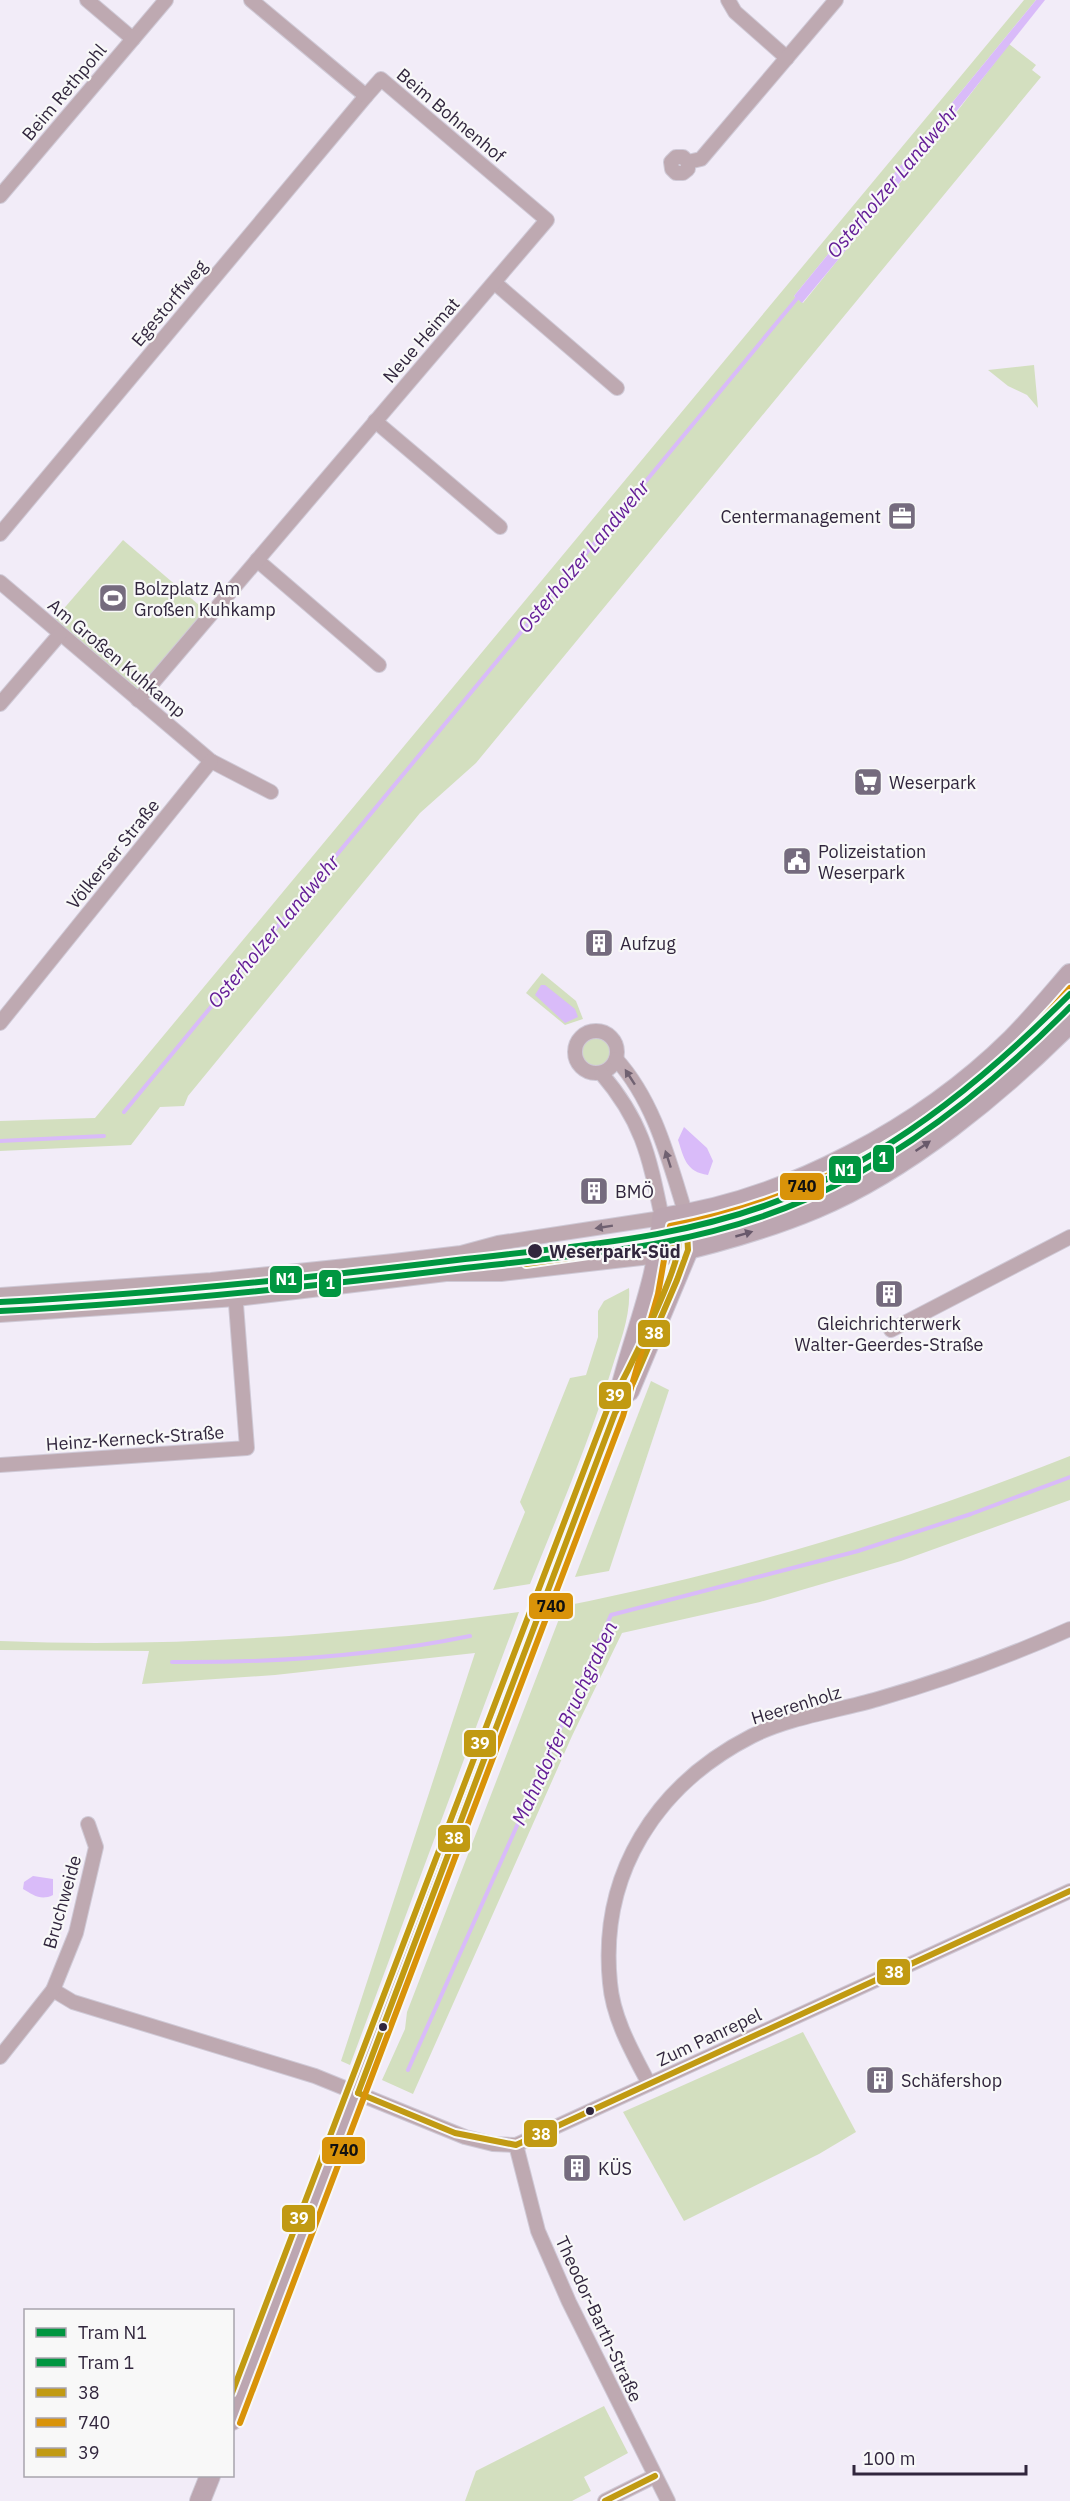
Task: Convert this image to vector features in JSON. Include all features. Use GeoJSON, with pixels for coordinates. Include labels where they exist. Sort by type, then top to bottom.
{"type":"FeatureCollection","features":[{"type":"Feature","properties":{"kind":"main road"},"geometry":{"type":"LineString","coordinates":[[234,2415],[615,1413],[622,1379],[659,1256],[662,1218],[686,1215],[754,1196],[806,1176],[890,1134],[979,1069],[1013,1038],[1070,974]]}},
{"type":"Feature","properties":{"kind":"main road"},"geometry":{"type":"LineString","coordinates":[[659,1256],[763,1228],[818,1208],[847,1193],[904,1159],[974,1110],[1035,1058],[1070,1023]]}},
{"type":"Feature","properties":{"kind":"main road"},"geometry":{"type":"LineString","coordinates":[[615,1413],[633,1383],[688,1250],[686,1215]]}},
{"type":"Feature","properties":{"kind":"main road"},"geometry":{"type":"LineString","coordinates":[[200,2501],[209,2477]]}},
{"type":"Feature","properties":{"kind":"street","name":"Beim Rethpohl"},"geometry":{"type":"LineString","coordinates":[[87,0],[133,39]]}},
{"type":"Feature","properties":{"kind":"street","name":"Beim Rethpohl"},"geometry":{"type":"LineString","coordinates":[[0,196],[166,0]]}},
{"type":"Feature","properties":{"kind":"street"},"geometry":{"type":"LineString","coordinates":[[251,0],[366,96]]}},
{"type":"Feature","properties":{"kind":"street"},"geometry":{"type":"LineString","coordinates":[[728,0],[735,12],[787,58]]}},
{"type":"Feature","properties":{"kind":"street"},"geometry":{"type":"LineString","coordinates":[[688,162],[701,159],[836,0]]}},
{"type":"Feature","properties":{"kind":"street","name":"Beim Bohnenhof"},"geometry":{"type":"LineString","coordinates":[[366,96],[381,79],[547,220]]}},
{"type":"Feature","properties":{"kind":"street","name":"Egestorffweg"},"geometry":{"type":"LineString","coordinates":[[3,524],[366,96]]}},
{"type":"Feature","properties":{"kind":"street","name":"Neue Heimat"},"geometry":{"type":"LineString","coordinates":[[138,700],[547,220]]}},
{"type":"Feature","properties":{"kind":"street"},"geometry":{"type":"LineString","coordinates":[[495,283],[617,388]]}},
{"type":"Feature","properties":{"kind":"street"},"geometry":{"type":"LineString","coordinates":[[375,421],[500,527]]}},
{"type":"Feature","properties":{"kind":"street"},"geometry":{"type":"LineString","coordinates":[[257,560],[379,665]]}},
{"type":"Feature","properties":{"kind":"street","name":"Am Großen Kuhkamp"},"geometry":{"type":"LineString","coordinates":[[0,582],[211,761]]}},
{"type":"Feature","properties":{"kind":"street"},"geometry":{"type":"LineString","coordinates":[[0,704],[60,634]]}},
{"type":"Feature","properties":{"kind":"street"},"geometry":{"type":"LineString","coordinates":[[211,761],[271,792]]}},
{"type":"Feature","properties":{"kind":"street","name":"Völkerser Straße"},"geometry":{"type":"LineString","coordinates":[[0,1023],[211,761]]}},
{"type":"Feature","properties":{"kind":"street"},"geometry":{"type":"LineString","coordinates":[[593,1030],[605,1032],[616,1043],[616,1059],[610,1068],[601,1073],[587,1071],[578,1063],[575,1046],[582,1036],[593,1030]]}},
{"type":"Feature","properties":{"kind":"street"},"geometry":{"type":"LineString","coordinates":[[616,1059],[642,1096],[661,1137],[686,1215]]}},
{"type":"Feature","properties":{"kind":"street"},"geometry":{"type":"LineString","coordinates":[[0,1295],[234,1278],[461,1253],[498,1243],[662,1218],[642,1135],[630,1110],[601,1073]]}},
{"type":"Feature","properties":{"kind":"street"},"geometry":{"type":"LineString","coordinates":[[891,1330],[1070,1237]]}},
{"type":"Feature","properties":{"kind":"street"},"geometry":{"type":"LineString","coordinates":[[0,1315],[236,1299],[446,1274],[501,1274],[659,1256]]}},
{"type":"Feature","properties":{"kind":"street","name":"Heinz-Kerneck-Straße"},"geometry":{"type":"LineString","coordinates":[[0,1465],[247,1448],[234,1278]]}},
{"type":"Feature","properties":{"kind":"street","name":"Heerenholz"},"geometry":{"type":"LineString","coordinates":[[649,2084],[619,2019],[610,1984],[611,1913],[626,1864],[651,1818],[680,1785],[700,1767],[754,1735],[958,1675],[1070,1629]]}},
{"type":"Feature","properties":{"kind":"street","name":"Bruchweide"},"geometry":{"type":"LineString","coordinates":[[0,2057],[53,1990],[76,1933],[96,1847],[88,1824]]}},
{"type":"Feature","properties":{"kind":"street","name":"Zum Panrepel"},"geometry":{"type":"LineString","coordinates":[[53,1990],[73,2002],[315,2076],[465,2137],[493,2144],[516,2145],[1070,1892]]}},
{"type":"Feature","properties":{"kind":"street","name":"Theodor-Barth-Straße"},"geometry":{"type":"LineString","coordinates":[[516,2145],[538,2231],[569,2302],[668,2501]]}},
{"type":"Feature","properties":{"kind":"street"},"geometry":{"type":"LineString","coordinates":[[605,2501],[655,2476]]}},
{"type":"Feature","properties":{"kind":"green space"},"geometry":{"type":"Polygon","coordinates":[[[1024,0],[1036,0],[794,296],[803,303],[1009,44],[1036,65],[1032,70],[1041,77],[476,763],[420,813],[188,1096],[184,1106],[160,1107],[131,1145],[0,1151],[0,1121],[95,1118],[1024,0]]]}},
{"type":"Feature","properties":{"kind":"green space"},"geometry":{"type":"Polygon","coordinates":[[[1034,365],[1038,408],[1027,395],[1008,386],[988,370],[1034,365]]]}},
{"type":"Feature","properties":{"kind":"green space"},"geometry":{"type":"Polygon","coordinates":[[[123,540],[206,611],[138,691],[54,620],[123,540]]]}},
{"type":"Feature","properties":{"kind":"green space"},"geometry":{"type":"Polygon","coordinates":[[[542,973],[576,1001],[583,1019],[565,1025],[526,993],[542,973]]]}},
{"type":"Feature","properties":{"kind":"green space"},"geometry":{"type":"Polygon","coordinates":[[[596,1037],[607,1041],[611,1052],[607,1063],[596,1067],[585,1063],[581,1052],[585,1041],[596,1037]]]}},
{"type":"Feature","properties":{"kind":"green space"},"geometry":{"type":"Polygon","coordinates":[[[629,1288],[624,1329],[594,1423],[530,1584],[493,1590],[525,1512],[520,1502],[570,1378],[586,1375],[598,1337],[598,1311],[604,1301],[629,1288]]]}},
{"type":"Feature","properties":{"kind":"green space"},"geometry":{"type":"Polygon","coordinates":[[[651,1381],[669,1390],[609,1571],[575,1577],[651,1381]]]}},
{"type":"Feature","properties":{"kind":"green space"},"geometry":{"type":"Polygon","coordinates":[[[1070,1456],[1070,1500],[901,1561],[760,1602],[622,1633],[572,1736],[413,2094],[382,2080],[405,2029],[407,2012],[564,1606],[693,1577],[820,1543],[946,1502],[1070,1456]]]}},
{"type":"Feature","properties":{"kind":"green space"},"geometry":{"type":"Polygon","coordinates":[[[519,1612],[350,2065],[341,2061],[475,1653],[275,1675],[142,1684],[149,1651],[0,1650],[0,1641],[131,1643],[260,1638],[390,1627],[519,1612]]]}},
{"type":"Feature","properties":{"kind":"green space"},"geometry":{"type":"Polygon","coordinates":[[[803,2032],[856,2132],[819,2154],[684,2221],[623,2112],[803,2032]]]}},
{"type":"Feature","properties":{"kind":"green space"},"geometry":{"type":"Polygon","coordinates":[[[604,2406],[628,2453],[584,2477],[591,2491],[572,2501],[465,2501],[476,2471],[604,2406]]]}},
{"type":"Feature","properties":{"kind":"water"},"geometry":{"type":"Polygon","coordinates":[[[1036,0],[1045,0],[802,303],[794,296],[1036,0]]]}},
{"type":"Feature","properties":{"kind":"water"},"geometry":{"type":"Polygon","coordinates":[[[541,985],[545,985],[575,1009],[578,1017],[565,1023],[535,995],[541,985]]]}},
{"type":"Feature","properties":{"kind":"water"},"geometry":{"type":"Polygon","coordinates":[[[684,1127],[707,1148],[713,1161],[708,1175],[695,1171],[684,1158],[678,1140],[684,1127]]]}},
{"type":"Feature","properties":{"kind":"water"},"geometry":{"type":"Polygon","coordinates":[[[33,1876],[53,1879],[53,1895],[41,1897],[23,1889],[24,1882],[33,1876]]]}},
{"type":"Feature","properties":{"kind":"waterway","name":"Osterholzer Landwehr"},"geometry":{"type":"LineString","coordinates":[[124,1112],[799,296]]}},
{"type":"Feature","properties":{"kind":"waterway","name":"Osterholzer Landwehr"},"geometry":{"type":"LineString","coordinates":[[0,1141],[104,1136]]}},
{"type":"Feature","properties":{"kind":"waterway","name":"Mahndorfer Bruchgraben"},"geometry":{"type":"LineString","coordinates":[[408,2070],[611,1615],[858,1551],[971,1514],[1070,1477]]}},
{"type":"Feature","properties":{"kind":"waterway"},"geometry":{"type":"LineString","coordinates":[[172,1662],[322,1657],[396,1649],[470,1636]]}},
{"type":"Feature","properties":{"kind":"tram line","name":"N1"},"geometry":{"type":"LineString","coordinates":[[0,1302],[175,1290],[349,1273],[636,1238],[721,1220],[802,1191],[876,1152],[945,1105],[978,1079],[1070,994]]}},
{"type":"Feature","properties":{"kind":"tram line","name":"1"},"geometry":{"type":"LineString","coordinates":[[0,1311],[117,1304],[348,1282],[638,1247],[724,1228],[807,1199],[844,1181],[914,1139],[1010,1064],[1070,1007]]}},
{"type":"Feature","properties":{"kind":"transit line","name":"740"},"geometry":{"type":"LineString","coordinates":[[240,2423],[623,1416],[658,1294],[670,1226],[729,1212],[786,1193],[840,1170],[891,1142],[940,1110],[986,1073],[1029,1033],[1070,988]]}},
{"type":"Feature","properties":{"kind":"transit line","name":"38"},"geometry":{"type":"LineString","coordinates":[[358,2093],[615,1413],[633,1383],[677,1280],[688,1250],[687,1232],[525,1255]]}},
{"type":"Feature","properties":{"kind":"transit line","name":"39"},"geometry":{"type":"LineString","coordinates":[[234,2388],[607,1410],[661,1300],[677,1256],[679,1242],[526,1264]]}},
{"type":"Feature","properties":{"kind":"transit line","name":"38"},"geometry":{"type":"LineString","coordinates":[[358,2093],[455,2133],[516,2145],[1070,1891]]}},
{"type":"Feature","properties":{"kind":"transit line","name":"38"},"geometry":{"type":"LineString","coordinates":[[605,2501],[655,2476]]}},
{"type":"Feature","properties":{"kind":"place","name":"Centermanagement"},"geometry":{"type":"Point","coordinates":[902,516]}},
{"type":"Feature","properties":{"kind":"place","name":"Bolzplatz Am Großen Kuhkamp"},"geometry":{"type":"Point","coordinates":[113,598]}},
{"type":"Feature","properties":{"kind":"place","name":"Weserpark"},"geometry":{"type":"Point","coordinates":[868,782]}},
{"type":"Feature","properties":{"kind":"place","name":"Polizeistation Weserpark"},"geometry":{"type":"Point","coordinates":[797,861]}},
{"type":"Feature","properties":{"kind":"place","name":"Aufzug"},"geometry":{"type":"Point","coordinates":[599,943]}},
{"type":"Feature","properties":{"kind":"place","name":"BMÖ"},"geometry":{"type":"Point","coordinates":[594,1191]}},
{"type":"Feature","properties":{"kind":"place","name":"Weserpark-Süd"},"geometry":{"type":"Point","coordinates":[535,1251]}},
{"type":"Feature","properties":{"kind":"place","name":"Gleichrichterwerk Walter-Geerdes-Straße"},"geometry":{"type":"Point","coordinates":[889,1294]}},
{"type":"Feature","properties":{"kind":"place","name":"Schäfershop"},"geometry":{"type":"Point","coordinates":[880,2080]}},
{"type":"Feature","properties":{"kind":"place","name":"KÜS"},"geometry":{"type":"Point","coordinates":[577,2168]}}]}
